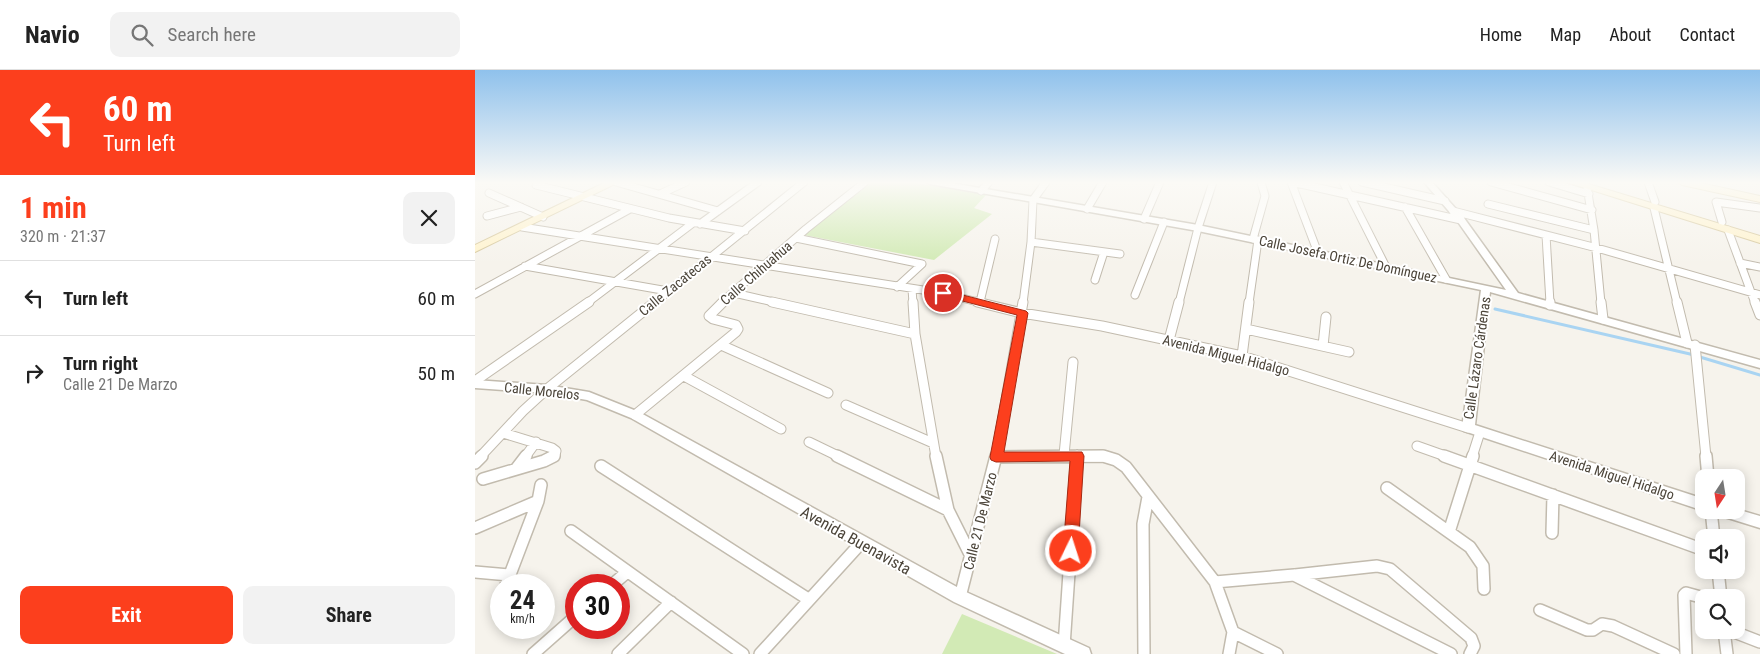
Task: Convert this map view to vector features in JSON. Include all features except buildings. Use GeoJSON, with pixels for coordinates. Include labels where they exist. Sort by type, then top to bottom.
{"type":"FeatureCollection","features":[{"type":"Feature","properties":{"kind":"main road"},"geometry":{"type":"LineString","coordinates":[[475,249],[558,209]]}},
{"type":"Feature","properties":{"kind":"main road"},"geometry":{"type":"LineString","coordinates":[[1669,209],[1760,234]]}},
{"type":"Feature","properties":{"kind":"main road"},"geometry":{"type":"LineString","coordinates":[[1725,226],[1760,240]]}},
{"type":"Feature","properties":{"kind":"street"},"geometry":{"type":"LineString","coordinates":[[487,216],[512,209]]}},
{"type":"Feature","properties":{"kind":"street"},"geometry":{"type":"LineString","coordinates":[[526,209],[543,217]]}},
{"type":"Feature","properties":{"kind":"street"},"geometry":{"type":"LineString","coordinates":[[475,294],[630,209]]}},
{"type":"Feature","properties":{"kind":"street"},"geometry":{"type":"LineString","coordinates":[[631,209],[697,224],[745,231]]}},
{"type":"Feature","properties":{"kind":"street"},"geometry":{"type":"LineString","coordinates":[[713,209],[719,211]]}},
{"type":"Feature","properties":{"kind":"street","name":"Calle Zacatecas"},"geometry":{"type":"LineString","coordinates":[[475,463],[547,389],[771,209]]}},
{"type":"Feature","properties":{"kind":"street","name":"Calle Chihuahua"},"geometry":{"type":"LineString","coordinates":[[635,415],[738,329],[737,325],[713,319],[709,316],[763,266],[831,209]]}},
{"type":"Feature","properties":{"kind":"street","name":"Calle 21 De Marzo"},"geometry":{"type":"LineString","coordinates":[[961,597],[996,457],[1023,313],[1033,209]]}},
{"type":"Feature","properties":{"kind":"street","name":"Calle Josefa Ortiz De Domínguez"},"geometry":{"type":"LineString","coordinates":[[1088,209],[1198,228],[1486,288],[1603,319],[1693,350],[1760,364]]}},
{"type":"Feature","properties":{"kind":"street"},"geometry":{"type":"LineString","coordinates":[[1144,219],[1148,209]]}},
{"type":"Feature","properties":{"kind":"street"},"geometry":{"type":"LineString","coordinates":[[1169,340],[1204,209]]}},
{"type":"Feature","properties":{"kind":"street"},"geometry":{"type":"LineString","coordinates":[[1242,356],[1256,240],[1262,209]]}},
{"type":"Feature","properties":{"kind":"street"},"geometry":{"type":"LineString","coordinates":[[1302,209],[1318,253]]}},
{"type":"Feature","properties":{"kind":"street"},"geometry":{"type":"LineString","coordinates":[[1356,209],[1386,267]]}},
{"type":"Feature","properties":{"kind":"street"},"geometry":{"type":"LineString","coordinates":[[1406,209],[1446,279]]}},
{"type":"Feature","properties":{"kind":"street"},"geometry":{"type":"LineString","coordinates":[[1415,209],[1461,220]]}},
{"type":"Feature","properties":{"kind":"street"},"geometry":{"type":"LineString","coordinates":[[1510,209],[1595,230]]}},
{"type":"Feature","properties":{"kind":"street"},"geometry":{"type":"LineString","coordinates":[[1656,209],[1670,270],[1693,350],[1707,469]]}},
{"type":"Feature","properties":{"kind":"street"},"geometry":{"type":"LineString","coordinates":[[1719,209],[1740,263],[1756,294],[1760,315]]}},
{"type":"Feature","properties":{"kind":"street"},"geometry":{"type":"LineString","coordinates":[[1592,210],[1603,319]]}},
{"type":"Feature","properties":{"kind":"street"},"geometry":{"type":"LineString","coordinates":[[475,383],[617,282],[659,249],[719,211]]}},
{"type":"Feature","properties":{"kind":"street"},"geometry":{"type":"LineString","coordinates":[[1453,211],[1513,295]]}},
{"type":"Feature","properties":{"kind":"street"},"geometry":{"type":"LineString","coordinates":[[1453,211],[1597,248],[1756,294]]}},
{"type":"Feature","properties":{"kind":"street"},"geometry":{"type":"LineString","coordinates":[[1135,295],[1164,222]]}},
{"type":"Feature","properties":{"kind":"street"},"geometry":{"type":"LineString","coordinates":[[522,227],[763,266]]}},
{"type":"Feature","properties":{"kind":"street"},"geometry":{"type":"LineString","coordinates":[[1546,235],[1550,305]]}},
{"type":"Feature","properties":{"kind":"street"},"geometry":{"type":"LineString","coordinates":[[795,238],[923,264],[897,286]]}},
{"type":"Feature","properties":{"kind":"street"},"geometry":{"type":"LineString","coordinates":[[980,302],[995,239]]}},
{"type":"Feature","properties":{"kind":"street"},"geometry":{"type":"LineString","coordinates":[[1031,242],[1120,254]]}},
{"type":"Feature","properties":{"kind":"street"},"geometry":{"type":"LineString","coordinates":[[1095,280],[1104,252]]}},
{"type":"Feature","properties":{"kind":"street"},"geometry":{"type":"LineString","coordinates":[[1740,263],[1760,267]]}},
{"type":"Feature","properties":{"kind":"street"},"geometry":{"type":"LineString","coordinates":[[525,266],[668,291]]}},
{"type":"Feature","properties":{"kind":"street","name":"Avenida Miguel Hidalgo"},"geometry":{"type":"LineString","coordinates":[[763,266],[943,293],[1023,313],[1101,326],[1242,356],[1695,502]]}},
{"type":"Feature","properties":{"kind":"street","name":"Calle Lázaro Cárdenas"},"geometry":{"type":"LineString","coordinates":[[1474,430],[1486,288]]}},
{"type":"Feature","properties":{"kind":"street"},"geometry":{"type":"LineString","coordinates":[[912,289],[915,334],[933,443],[949,510],[971,556]]}},
{"type":"Feature","properties":{"kind":"street"},"geometry":{"type":"LineString","coordinates":[[734,293],[915,334]]}},
{"type":"Feature","properties":{"kind":"street"},"geometry":{"type":"LineString","coordinates":[[1323,346],[1326,317]]}},
{"type":"Feature","properties":{"kind":"street"},"geometry":{"type":"LineString","coordinates":[[1246,328],[1349,352]]}},
{"type":"Feature","properties":{"kind":"street"},"geometry":{"type":"LineString","coordinates":[[721,345],[828,393]]}},
{"type":"Feature","properties":{"kind":"street"},"geometry":{"type":"LineString","coordinates":[[1064,456],[1073,362]]}},
{"type":"Feature","properties":{"kind":"street"},"geometry":{"type":"LineString","coordinates":[[684,376],[781,429]]}},
{"type":"Feature","properties":{"kind":"street","name":"Calle Morelos"},"geometry":{"type":"LineString","coordinates":[[475,383],[547,389],[589,396],[635,415]]}},
{"type":"Feature","properties":{"kind":"street"},"geometry":{"type":"LineString","coordinates":[[846,405],[933,443]]}},
{"type":"Feature","properties":{"kind":"street","name":"Avenida Buenavista"},"geometry":{"type":"LineString","coordinates":[[635,415],[861,543],[961,597],[1083,654]]}},
{"type":"Feature","properties":{"kind":"street"},"geometry":{"type":"LineString","coordinates":[[1449,532],[1470,465],[1474,430]]}},
{"type":"Feature","properties":{"kind":"street"},"geometry":{"type":"LineString","coordinates":[[483,479],[544,461],[555,455],[556,451],[552,448],[503,433]]}},
{"type":"Feature","properties":{"kind":"street"},"geometry":{"type":"LineString","coordinates":[[516,469],[536,442]]}},
{"type":"Feature","properties":{"kind":"street"},"geometry":{"type":"LineString","coordinates":[[809,442],[949,510]]}},
{"type":"Feature","properties":{"kind":"street"},"geometry":{"type":"LineString","coordinates":[[1417,446],[1695,547]]}},
{"type":"Feature","properties":{"kind":"street"},"geometry":{"type":"LineString","coordinates":[[1064,646],[1077,456]]}},
{"type":"Feature","properties":{"kind":"street"},"geometry":{"type":"LineString","coordinates":[[996,457],[1103,456],[1116,460],[1126,467],[1215,582],[1233,632],[1229,654]]}},
{"type":"Feature","properties":{"kind":"street"},"geometry":{"type":"LineString","coordinates":[[601,466],[808,599]]}},
{"type":"Feature","properties":{"kind":"street"},"geometry":{"type":"LineString","coordinates":[[510,574],[538,501],[541,485]]}},
{"type":"Feature","properties":{"kind":"street"},"geometry":{"type":"LineString","coordinates":[[1387,488],[1470,547],[1480,557],[1485,566],[1484,589]]}},
{"type":"Feature","properties":{"kind":"street"},"geometry":{"type":"LineString","coordinates":[[1552,532],[1553,495]]}},
{"type":"Feature","properties":{"kind":"street"},"geometry":{"type":"LineString","coordinates":[[1145,654],[1143,524],[1148,497]]}},
{"type":"Feature","properties":{"kind":"street"},"geometry":{"type":"LineString","coordinates":[[475,528],[538,501]]}},
{"type":"Feature","properties":{"kind":"street"},"geometry":{"type":"LineString","coordinates":[[1745,517],[1760,522]]}},
{"type":"Feature","properties":{"kind":"street"},"geometry":{"type":"LineString","coordinates":[[571,531],[626,573],[671,602],[743,654]]}},
{"type":"Feature","properties":{"kind":"street"},"geometry":{"type":"LineString","coordinates":[[760,654],[808,599],[861,543]]}},
{"type":"Feature","properties":{"kind":"street"},"geometry":{"type":"LineString","coordinates":[[1215,582],[1377,566],[1390,569],[1471,638],[1474,646],[1470,654]]}},
{"type":"Feature","properties":{"kind":"street"},"geometry":{"type":"LineString","coordinates":[[475,572],[490,576]]}},
{"type":"Feature","properties":{"kind":"street"},"geometry":{"type":"LineString","coordinates":[[1293,575],[1451,654]]}},
{"type":"Feature","properties":{"kind":"street"},"geometry":{"type":"LineString","coordinates":[[1687,654],[1684,595],[1686,592],[1695,595]]}},
{"type":"Feature","properties":{"kind":"street"},"geometry":{"type":"LineString","coordinates":[[618,654],[671,602]]}},
{"type":"Feature","properties":{"kind":"street"},"geometry":{"type":"LineString","coordinates":[[1541,610],[1587,630],[1593,630],[1602,624],[1613,626],[1674,654]]}},
{"type":"Feature","properties":{"kind":"street"},"geometry":{"type":"LineString","coordinates":[[533,654],[565,626]]}},
{"type":"Feature","properties":{"kind":"street"},"geometry":{"type":"LineString","coordinates":[[1233,632],[1277,654]]}},
{"type":"Feature","properties":{"kind":"street"},"geometry":{"type":"LineString","coordinates":[[1745,636],[1760,642]]}},
{"type":"Feature","properties":{"kind":"street"},"geometry":{"type":"LineString","coordinates":[[1725,639],[1727,654]]}},
{"type":"Feature","properties":{"kind":"green space"},"geometry":{"type":"Polygon","coordinates":[[[837,209],[978,209],[992,214],[934,260],[804,235],[837,209]]]}},
{"type":"Feature","properties":{"kind":"green space"},"geometry":{"type":"Polygon","coordinates":[[[962,614],[1057,654],[942,654],[962,614]]]}},
{"type":"Feature","properties":{"kind":"waterway"},"geometry":{"type":"LineString","coordinates":[[1495,309],[1690,354],[1760,375]]}},
{"type":"Feature","properties":{"kind":"route"},"geometry":{"type":"LineString","coordinates":[[943,293],[1023,313],[996,457],[1077,456],[1071,551]]}}]}
